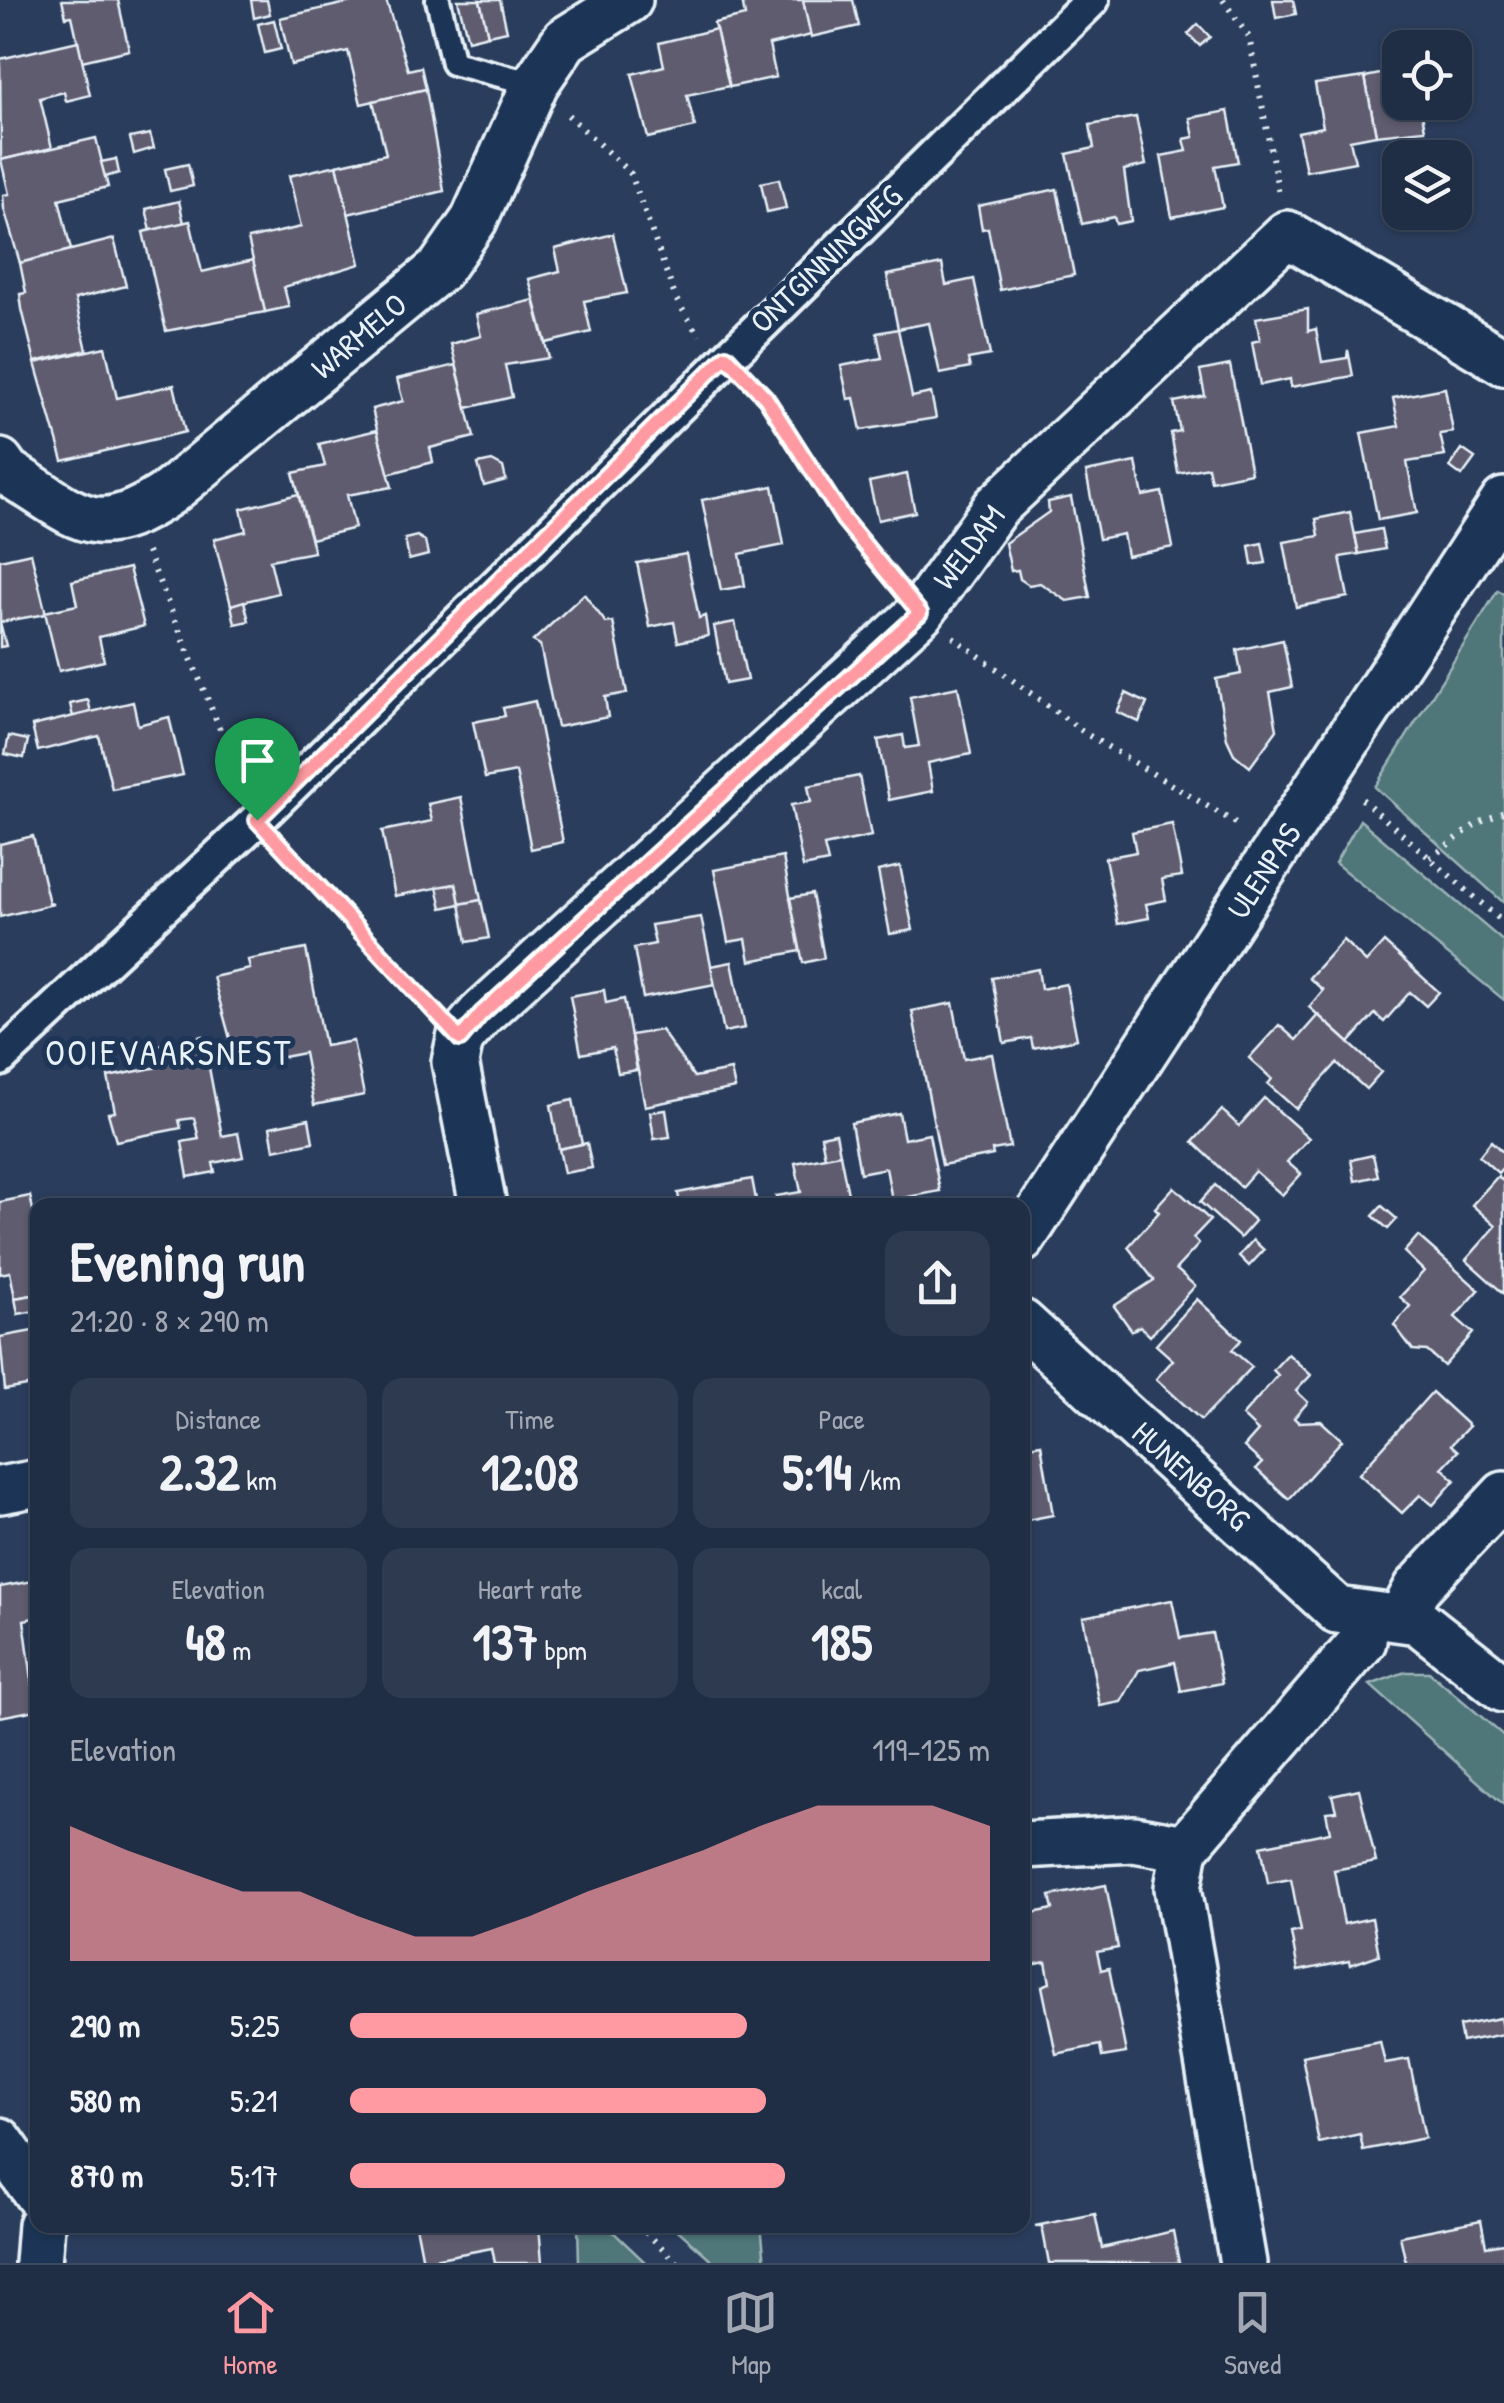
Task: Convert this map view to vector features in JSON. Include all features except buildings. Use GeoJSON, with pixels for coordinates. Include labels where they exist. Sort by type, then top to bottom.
{"type":"FeatureCollection","features":[{"type":"Feature","properties":{"kind":"street","name":"WARMELO"},"geometry":{"type":"LineString","coordinates":[[133,518],[170,492],[440,269],[474,220],[535,84],[565,40],[628,0]]}},
{"type":"Feature","properties":{"kind":"street","name":"ONTGINNINGWEG"},"geometry":{"type":"LineString","coordinates":[[0,1059],[257,820],[1092,0]]}},
{"type":"Feature","properties":{"kind":"street"},"geometry":{"type":"LineString","coordinates":[[1287,234],[1504,362]]}},
{"type":"Feature","properties":{"kind":"street","name":"WELDAM"},"geometry":{"type":"LineString","coordinates":[[460,1039],[481,1014],[920,613],[996,507],[1287,234]]}},
{"type":"Feature","properties":{"kind":"street"},"geometry":{"type":"LineString","coordinates":[[0,462],[7,472],[90,522],[133,518]]}},
{"type":"Feature","properties":{"kind":"street","name":"ULENPAS"},"geometry":{"type":"LineString","coordinates":[[1030,1227],[1504,501]]}},
{"type":"Feature","properties":{"kind":"street"},"geometry":{"type":"LineString","coordinates":[[460,1039],[455,1062],[482,1198]]}},
{"type":"Feature","properties":{"kind":"street","name":"HUNENBORG"},"geometry":{"type":"LineString","coordinates":[[1030,1330],[1337,1610],[1418,1621],[1453,1644],[1504,1689]]}},
{"type":"Feature","properties":{"kind":"street"},"geometry":{"type":"LineString","coordinates":[[0,1490],[30,1484]]}},
{"type":"Feature","properties":{"kind":"street"},"geometry":{"type":"LineString","coordinates":[[1244,2263],[1178,1888],[1185,1848],[1384,1616],[1417,1588],[1504,1495]]}},
{"type":"Feature","properties":{"kind":"street"},"geometry":{"type":"LineString","coordinates":[[1030,1845],[1134,1839],[1185,1848]]}},
{"type":"Feature","properties":{"kind":"street"},"geometry":{"type":"LineString","coordinates":[[38,2263],[40,2233]]}},
{"type":"Feature","properties":{"kind":"lane"},"geometry":{"type":"LineString","coordinates":[[438,0],[453,64],[535,84]]}},
{"type":"Feature","properties":{"kind":"path"},"geometry":{"type":"LineString","coordinates":[[1223,0],[1249,36],[1287,234]]}},
{"type":"Feature","properties":{"kind":"path"},"geometry":{"type":"LineString","coordinates":[[535,84],[632,174],[676,299],[699,336],[726,356],[766,398],[844,520],[920,613],[1088,736],[1279,848]]}},
{"type":"Feature","properties":{"kind":"path"},"geometry":{"type":"LineString","coordinates":[[133,518],[257,820],[460,1039]]}},
{"type":"Feature","properties":{"kind":"path"},"geometry":{"type":"LineString","coordinates":[[1329,770],[1504,923]]}},
{"type":"Feature","properties":{"kind":"path"},"geometry":{"type":"LineString","coordinates":[[1430,858],[1476,824],[1504,812]]}},
{"type":"Feature","properties":{"kind":"path"},"geometry":{"type":"LineString","coordinates":[[646,2233],[678,2263]]}},
{"type":"Feature","properties":{"kind":"green space"},"geometry":{"type":"Polygon","coordinates":[[[1498,590],[1504,594],[1504,903],[1375,787],[1498,590]]]}},
{"type":"Feature","properties":{"kind":"green space"},"geometry":{"type":"Polygon","coordinates":[[[1360,820],[1504,942],[1504,1000],[1335,863],[1360,820]]]}},
{"type":"Feature","properties":{"kind":"green space"},"geometry":{"type":"Polygon","coordinates":[[[1405,1672],[1429,1672],[1504,1736],[1504,1805],[1370,1685],[1405,1672]]]}},
{"type":"Feature","properties":{"kind":"green space"},"geometry":{"type":"Polygon","coordinates":[[[578,2233],[614,2233],[646,2263],[579,2263],[578,2233]]]}},
{"type":"Feature","properties":{"kind":"green space"},"geometry":{"type":"Polygon","coordinates":[[[681,2233],[762,2233],[765,2263],[715,2263],[681,2233]]]}},
{"type":"Feature","properties":{"kind":"district","name":"OOIEVAARSNEST"},"geometry":{"type":"Point","coordinates":[169,1053]}},
{"type":"Feature","properties":{"kind":"route"},"geometry":{"type":"LineString","coordinates":[[726,356],[766,398],[844,520],[920,613],[481,1014],[460,1039],[257,820],[726,356]]}}]}
